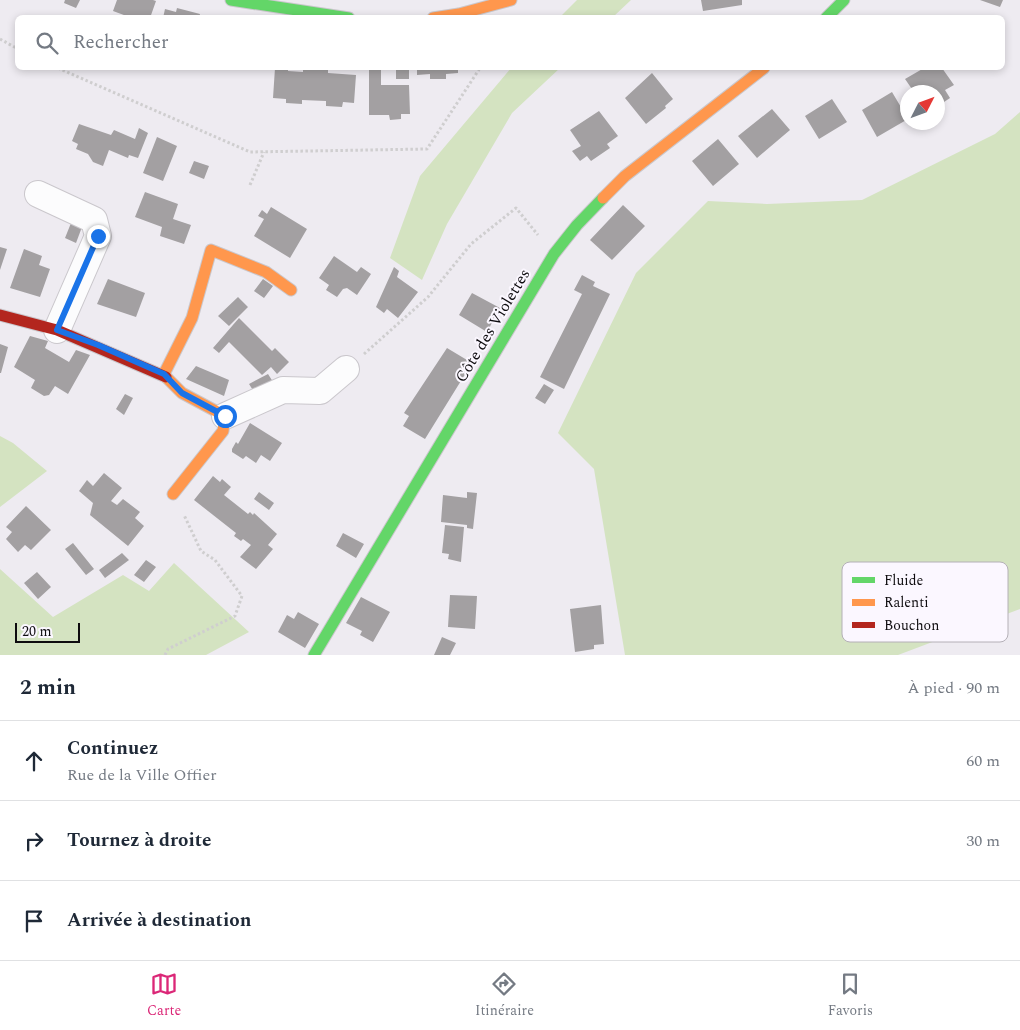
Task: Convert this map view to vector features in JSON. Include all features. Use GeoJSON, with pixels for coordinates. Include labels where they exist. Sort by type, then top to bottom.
{"type":"FeatureCollection","features":[{"type":"Feature","properties":{"kind":"street"},"geometry":{"type":"LineString","coordinates":[[231,0],[330,15]]}},
{"type":"Feature","properties":{"kind":"street"},"geometry":{"type":"LineString","coordinates":[[452,15],[511,0]]}},
{"type":"Feature","properties":{"kind":"street"},"geometry":{"type":"LineString","coordinates":[[829,15],[844,0]]}},
{"type":"Feature","properties":{"kind":"street","name":"Côte des Violettes"},"geometry":{"type":"LineString","coordinates":[[314,655],[554,254],[577,225],[625,176],[761,70]]}},
{"type":"Feature","properties":{"kind":"street"},"geometry":{"type":"LineString","coordinates":[[38,194],[94,220],[98,236],[57,330]]}},
{"type":"Feature","properties":{"kind":"street"},"geometry":{"type":"LineString","coordinates":[[164,374],[192,318],[211,250],[266,272],[291,290]]}},
{"type":"Feature","properties":{"kind":"street"},"geometry":{"type":"LineString","coordinates":[[0,315],[57,330],[98,345],[164,374],[182,393],[225,416]]}},
{"type":"Feature","properties":{"kind":"street"},"geometry":{"type":"LineString","coordinates":[[225,416],[283,390],[320,391],[346,369]]}},
{"type":"Feature","properties":{"kind":"street"},"geometry":{"type":"LineString","coordinates":[[173,494],[223,431],[225,416]]}},
{"type":"Feature","properties":{"kind":"path"},"geometry":{"type":"LineString","coordinates":[[0,40],[15,49]]}},
{"type":"Feature","properties":{"kind":"path"},"geometry":{"type":"LineString","coordinates":[[0,45],[7,45]]}},
{"type":"Feature","properties":{"kind":"path"},"geometry":{"type":"LineString","coordinates":[[63,70],[250,152],[427,149],[479,70]]}},
{"type":"Feature","properties":{"kind":"path"},"geometry":{"type":"LineString","coordinates":[[250,185],[264,152]]}},
{"type":"Feature","properties":{"kind":"path"},"geometry":{"type":"LineString","coordinates":[[346,369],[428,297],[471,244],[516,208],[554,254]]}},
{"type":"Feature","properties":{"kind":"path"},"geometry":{"type":"LineString","coordinates":[[165,655],[168,649],[235,616],[242,596],[215,560],[201,551],[173,494]]}},
{"type":"Feature","properties":{"kind":"green space"},"geometry":{"type":"Polygon","coordinates":[[[577,0],[631,0],[615,15],[562,15],[577,0]]]}},
{"type":"Feature","properties":{"kind":"green space"},"geometry":{"type":"Polygon","coordinates":[[[509,70],[558,70],[512,113],[447,224],[422,280],[390,258],[420,176],[509,70]]]}},
{"type":"Feature","properties":{"kind":"green space"},"geometry":{"type":"Polygon","coordinates":[[[1020,112],[1020,609],[1008,614],[1008,562],[842,562],[842,642],[932,642],[898,655],[625,655],[594,469],[558,433],[636,273],[708,201],[767,204],[862,200],[995,134],[1020,112]]]}},
{"type":"Feature","properties":{"kind":"green space"},"geometry":{"type":"Polygon","coordinates":[[[0,436],[13,443],[47,471],[0,507],[0,436]]]}},
{"type":"Feature","properties":{"kind":"green space"},"geometry":{"type":"Polygon","coordinates":[[[174,563],[249,632],[206,655],[0,655],[0,569],[53,617],[123,575],[149,591],[174,563]]]}},
{"type":"Feature","properties":{"kind":"building"},"geometry":{"type":"Polygon","coordinates":[[[65,0],[80,0],[76,8],[64,3],[65,0]]]}},
{"type":"Feature","properties":{"kind":"building"},"geometry":{"type":"Polygon","coordinates":[[[117,0],[156,1],[151,15],[124,15],[113,11],[117,0]]]}},
{"type":"Feature","properties":{"kind":"building"},"geometry":{"type":"Polygon","coordinates":[[[701,0],[742,0],[742,5],[703,11],[701,0]]]}},
{"type":"Feature","properties":{"kind":"building"},"geometry":{"type":"Polygon","coordinates":[[[980,0],[1003,0],[1000,7],[980,0]]]}},
{"type":"Feature","properties":{"kind":"building"},"geometry":{"type":"Polygon","coordinates":[[[177,8],[200,14],[164,15],[165,9],[176,12],[177,8]]]}},
{"type":"Feature","properties":{"kind":"building"},"geometry":{"type":"Polygon","coordinates":[[[275,70],[303,72],[303,70],[328,70],[328,73],[356,75],[354,103],[343,102],[342,107],[326,106],[326,101],[302,100],[302,104],[286,103],[286,99],[273,98],[275,70]]]}},
{"type":"Feature","properties":{"kind":"building"},"geometry":{"type":"Polygon","coordinates":[[[369,70],[381,70],[381,85],[409,85],[410,114],[401,114],[401,119],[390,120],[389,115],[369,115],[369,70]]]}},
{"type":"Feature","properties":{"kind":"building"},"geometry":{"type":"Polygon","coordinates":[[[396,70],[409,70],[409,79],[396,79],[396,70]]]}},
{"type":"Feature","properties":{"kind":"building"},"geometry":{"type":"Polygon","coordinates":[[[417,70],[458,70],[458,73],[446,74],[446,79],[430,79],[430,74],[417,75],[417,70]]]}},
{"type":"Feature","properties":{"kind":"building"},"geometry":{"type":"Polygon","coordinates":[[[921,70],[943,70],[954,85],[945,90],[945,85],[909,85],[905,79],[921,70]]]}},
{"type":"Feature","properties":{"kind":"building"},"geometry":{"type":"Polygon","coordinates":[[[652,73],[673,99],[665,106],[666,108],[646,124],[625,98],[652,73]]]}},
{"type":"Feature","properties":{"kind":"building"},"geometry":{"type":"Polygon","coordinates":[[[945,90],[950,98],[945,101],[945,90]]]}},
{"type":"Feature","properties":{"kind":"building"},"geometry":{"type":"Polygon","coordinates":[[[892,92],[900,106],[900,124],[877,137],[862,110],[892,92]]]}},
{"type":"Feature","properties":{"kind":"building"},"geometry":{"type":"Polygon","coordinates":[[[832,99],[847,122],[819,139],[805,116],[832,99]]]}},
{"type":"Feature","properties":{"kind":"building"},"geometry":{"type":"Polygon","coordinates":[[[772,109],[790,130],[757,158],[738,136],[772,109]]]}},
{"type":"Feature","properties":{"kind":"building"},"geometry":{"type":"Polygon","coordinates":[[[599,111],[618,136],[607,144],[610,148],[591,161],[587,156],[580,161],[572,151],[581,146],[570,130],[599,111]]]}},
{"type":"Feature","properties":{"kind":"building"},"geometry":{"type":"Polygon","coordinates":[[[79,124],[111,135],[114,130],[135,139],[139,128],[148,133],[138,158],[129,155],[128,158],[109,150],[103,166],[93,162],[88,154],[76,149],[78,144],[72,141],[79,124]]]}},
{"type":"Feature","properties":{"kind":"building"},"geometry":{"type":"Polygon","coordinates":[[[157,137],[177,146],[163,181],[143,173],[157,137]]]}},
{"type":"Feature","properties":{"kind":"building"},"geometry":{"type":"Polygon","coordinates":[[[718,139],[739,164],[713,186],[692,161],[718,139]]]}},
{"type":"Feature","properties":{"kind":"building"},"geometry":{"type":"Polygon","coordinates":[[[194,161],[209,166],[204,179],[189,173],[194,161]]]}},
{"type":"Feature","properties":{"kind":"building"},"geometry":{"type":"Polygon","coordinates":[[[145,192],[178,204],[173,219],[191,225],[184,244],[160,236],[162,227],[135,217],[145,192]]]}},
{"type":"Feature","properties":{"kind":"building"},"geometry":{"type":"Polygon","coordinates":[[[623,205],[645,226],[612,260],[590,240],[623,205]]]}},
{"type":"Feature","properties":{"kind":"building"},"geometry":{"type":"Polygon","coordinates":[[[271,207],[307,229],[290,258],[254,236],[264,219],[258,216],[262,210],[267,214],[271,207]]]}},
{"type":"Feature","properties":{"kind":"building"},"geometry":{"type":"Polygon","coordinates":[[[71,223],[82,227],[76,243],[65,238],[71,223]]]}},
{"type":"Feature","properties":{"kind":"building"},"geometry":{"type":"Polygon","coordinates":[[[0,247],[7,249],[0,270],[0,247]]]}},
{"type":"Feature","properties":{"kind":"building"},"geometry":{"type":"Polygon","coordinates":[[[24,249],[42,256],[39,265],[50,269],[40,297],[10,288],[24,249]]]}},
{"type":"Feature","properties":{"kind":"building"},"geometry":{"type":"Polygon","coordinates":[[[334,256],[357,272],[361,267],[371,274],[357,295],[347,288],[343,289],[337,297],[326,290],[329,285],[319,278],[334,256]]]}},
{"type":"Feature","properties":{"kind":"building"},"geometry":{"type":"Polygon","coordinates":[[[394,267],[399,271],[397,277],[418,292],[398,318],[387,309],[384,313],[376,307],[394,267]]]}},
{"type":"Feature","properties":{"kind":"building"},"geometry":{"type":"Polygon","coordinates":[[[582,275],[595,282],[593,286],[610,294],[564,389],[540,377],[582,294],[574,290],[582,275]]]}},
{"type":"Feature","properties":{"kind":"building"},"geometry":{"type":"Polygon","coordinates":[[[108,279],[145,293],[136,317],[97,304],[108,279]]]}},
{"type":"Feature","properties":{"kind":"building"},"geometry":{"type":"Polygon","coordinates":[[[263,279],[273,286],[264,298],[254,291],[263,279]]]}},
{"type":"Feature","properties":{"kind":"building"},"geometry":{"type":"Polygon","coordinates":[[[472,293],[500,308],[487,332],[459,315],[472,293]]]}},
{"type":"Feature","properties":{"kind":"building"},"geometry":{"type":"Polygon","coordinates":[[[238,297],[248,307],[229,326],[218,316],[238,297]]]}},
{"type":"Feature","properties":{"kind":"building"},"geometry":{"type":"Polygon","coordinates":[[[239,318],[272,351],[275,348],[289,362],[277,374],[271,367],[262,375],[229,342],[219,353],[213,348],[239,318]]]}},
{"type":"Feature","properties":{"kind":"building"},"geometry":{"type":"Polygon","coordinates":[[[30,336],[48,341],[45,348],[69,362],[76,350],[90,355],[68,394],[55,386],[49,395],[44,396],[31,388],[35,380],[14,367],[30,336]]]}},
{"type":"Feature","properties":{"kind":"building"},"geometry":{"type":"Polygon","coordinates":[[[0,344],[8,347],[1,373],[0,373],[0,344]]]}},
{"type":"Feature","properties":{"kind":"building"},"geometry":{"type":"Polygon","coordinates":[[[447,348],[472,363],[425,439],[403,426],[409,416],[404,413],[447,348]]]}},
{"type":"Feature","properties":{"kind":"building"},"geometry":{"type":"Polygon","coordinates":[[[196,366],[229,380],[224,396],[186,379],[196,366]]]}},
{"type":"Feature","properties":{"kind":"building"},"geometry":{"type":"Polygon","coordinates":[[[268,374],[275,385],[256,395],[249,384],[268,374]]]}},
{"type":"Feature","properties":{"kind":"building"},"geometry":{"type":"Polygon","coordinates":[[[544,384],[554,390],[545,404],[535,398],[544,384]]]}},
{"type":"Feature","properties":{"kind":"building"},"geometry":{"type":"Polygon","coordinates":[[[125,394],[133,398],[124,415],[116,409],[125,394]]]}},
{"type":"Feature","properties":{"kind":"building"},"geometry":{"type":"Polygon","coordinates":[[[250,423],[282,443],[270,461],[261,455],[256,463],[246,456],[243,459],[232,452],[236,442],[238,444],[250,423]]]}},
{"type":"Feature","properties":{"kind":"building"},"geometry":{"type":"Polygon","coordinates":[[[104,473],[122,488],[111,501],[117,505],[123,499],[140,512],[135,518],[144,526],[128,546],[90,515],[93,503],[79,491],[87,480],[93,486],[104,473]]]}},
{"type":"Feature","properties":{"kind":"building"},"geometry":{"type":"Polygon","coordinates":[[[213,476],[220,482],[222,479],[231,487],[224,495],[248,514],[250,512],[253,515],[254,513],[277,534],[268,545],[273,549],[256,569],[240,557],[251,545],[243,539],[241,541],[234,536],[236,533],[194,500],[213,476]]]}},
{"type":"Feature","properties":{"kind":"building"},"geometry":{"type":"Polygon","coordinates":[[[259,492],[274,503],[269,510],[254,499],[259,492]]]}},
{"type":"Feature","properties":{"kind":"building"},"geometry":{"type":"Polygon","coordinates":[[[467,492],[477,493],[473,529],[467,528],[467,525],[441,522],[443,495],[467,498],[467,492]]]}},
{"type":"Feature","properties":{"kind":"building"},"geometry":{"type":"Polygon","coordinates":[[[26,506],[51,530],[31,550],[25,545],[18,552],[6,539],[12,532],[6,527],[26,506]]]}},
{"type":"Feature","properties":{"kind":"building"},"geometry":{"type":"Polygon","coordinates":[[[445,525],[464,527],[461,562],[448,559],[449,554],[442,553],[445,525]]]}},
{"type":"Feature","properties":{"kind":"building"},"geometry":{"type":"Polygon","coordinates":[[[343,533],[364,544],[356,558],[336,546],[343,533]]]}},
{"type":"Feature","properties":{"kind":"building"},"geometry":{"type":"Polygon","coordinates":[[[73,543],[94,569],[86,575],[65,549],[73,543]]]}},
{"type":"Feature","properties":{"kind":"building"},"geometry":{"type":"Polygon","coordinates":[[[122,553],[129,560],[105,578],[99,570],[122,553]]]}},
{"type":"Feature","properties":{"kind":"building"},"geometry":{"type":"Polygon","coordinates":[[[146,560],[156,567],[144,582],[134,575],[146,560]]]}},
{"type":"Feature","properties":{"kind":"building"},"geometry":{"type":"Polygon","coordinates":[[[37,572],[51,587],[38,599],[24,583],[37,572]]]}},
{"type":"Feature","properties":{"kind":"building"},"geometry":{"type":"Polygon","coordinates":[[[450,595],[477,596],[475,629],[448,627],[450,595]]]}},
{"type":"Feature","properties":{"kind":"building"},"geometry":{"type":"Polygon","coordinates":[[[361,597],[390,612],[373,642],[360,635],[362,631],[346,623],[361,597]]]}},
{"type":"Feature","properties":{"kind":"building"},"geometry":{"type":"Polygon","coordinates":[[[601,605],[604,644],[594,645],[594,649],[575,652],[570,609],[601,605]]]}},
{"type":"Feature","properties":{"kind":"building"},"geometry":{"type":"Polygon","coordinates":[[[298,612],[319,624],[305,648],[278,632],[287,615],[294,619],[298,612]]]}},
{"type":"Feature","properties":{"kind":"building"},"geometry":{"type":"Polygon","coordinates":[[[442,637],[456,643],[450,655],[434,655],[442,637]]]}},
{"type":"Feature","properties":{"kind":"traffic: fast"},"geometry":{"type":"LineString","coordinates":[[231,0],[329,15]]}},
{"type":"Feature","properties":{"kind":"traffic: fast"},"geometry":{"type":"LineString","coordinates":[[829,15],[844,0]]}},
{"type":"Feature","properties":{"kind":"traffic: fast"},"geometry":{"type":"LineString","coordinates":[[314,655],[554,254],[577,225],[603,198]]}},
{"type":"Feature","properties":{"kind":"traffic: slow"},"geometry":{"type":"LineString","coordinates":[[452,15],[511,0]]}},
{"type":"Feature","properties":{"kind":"traffic: slow"},"geometry":{"type":"LineString","coordinates":[[603,198],[625,176],[761,70]]}},
{"type":"Feature","properties":{"kind":"traffic: slow"},"geometry":{"type":"LineString","coordinates":[[164,374],[192,318],[211,250],[266,272],[291,290]]}},
{"type":"Feature","properties":{"kind":"traffic: slow"},"geometry":{"type":"LineString","coordinates":[[166,377],[182,393],[225,416],[223,431],[173,494]]}},
{"type":"Feature","properties":{"kind":"traffic: jam"},"geometry":{"type":"LineString","coordinates":[[0,315],[57,330],[166,377]]}},
{"type":"Feature","properties":{"kind":"route"},"geometry":{"type":"LineString","coordinates":[[98,236],[57,330],[98,345],[164,374],[182,393],[225,416]]}}]}
